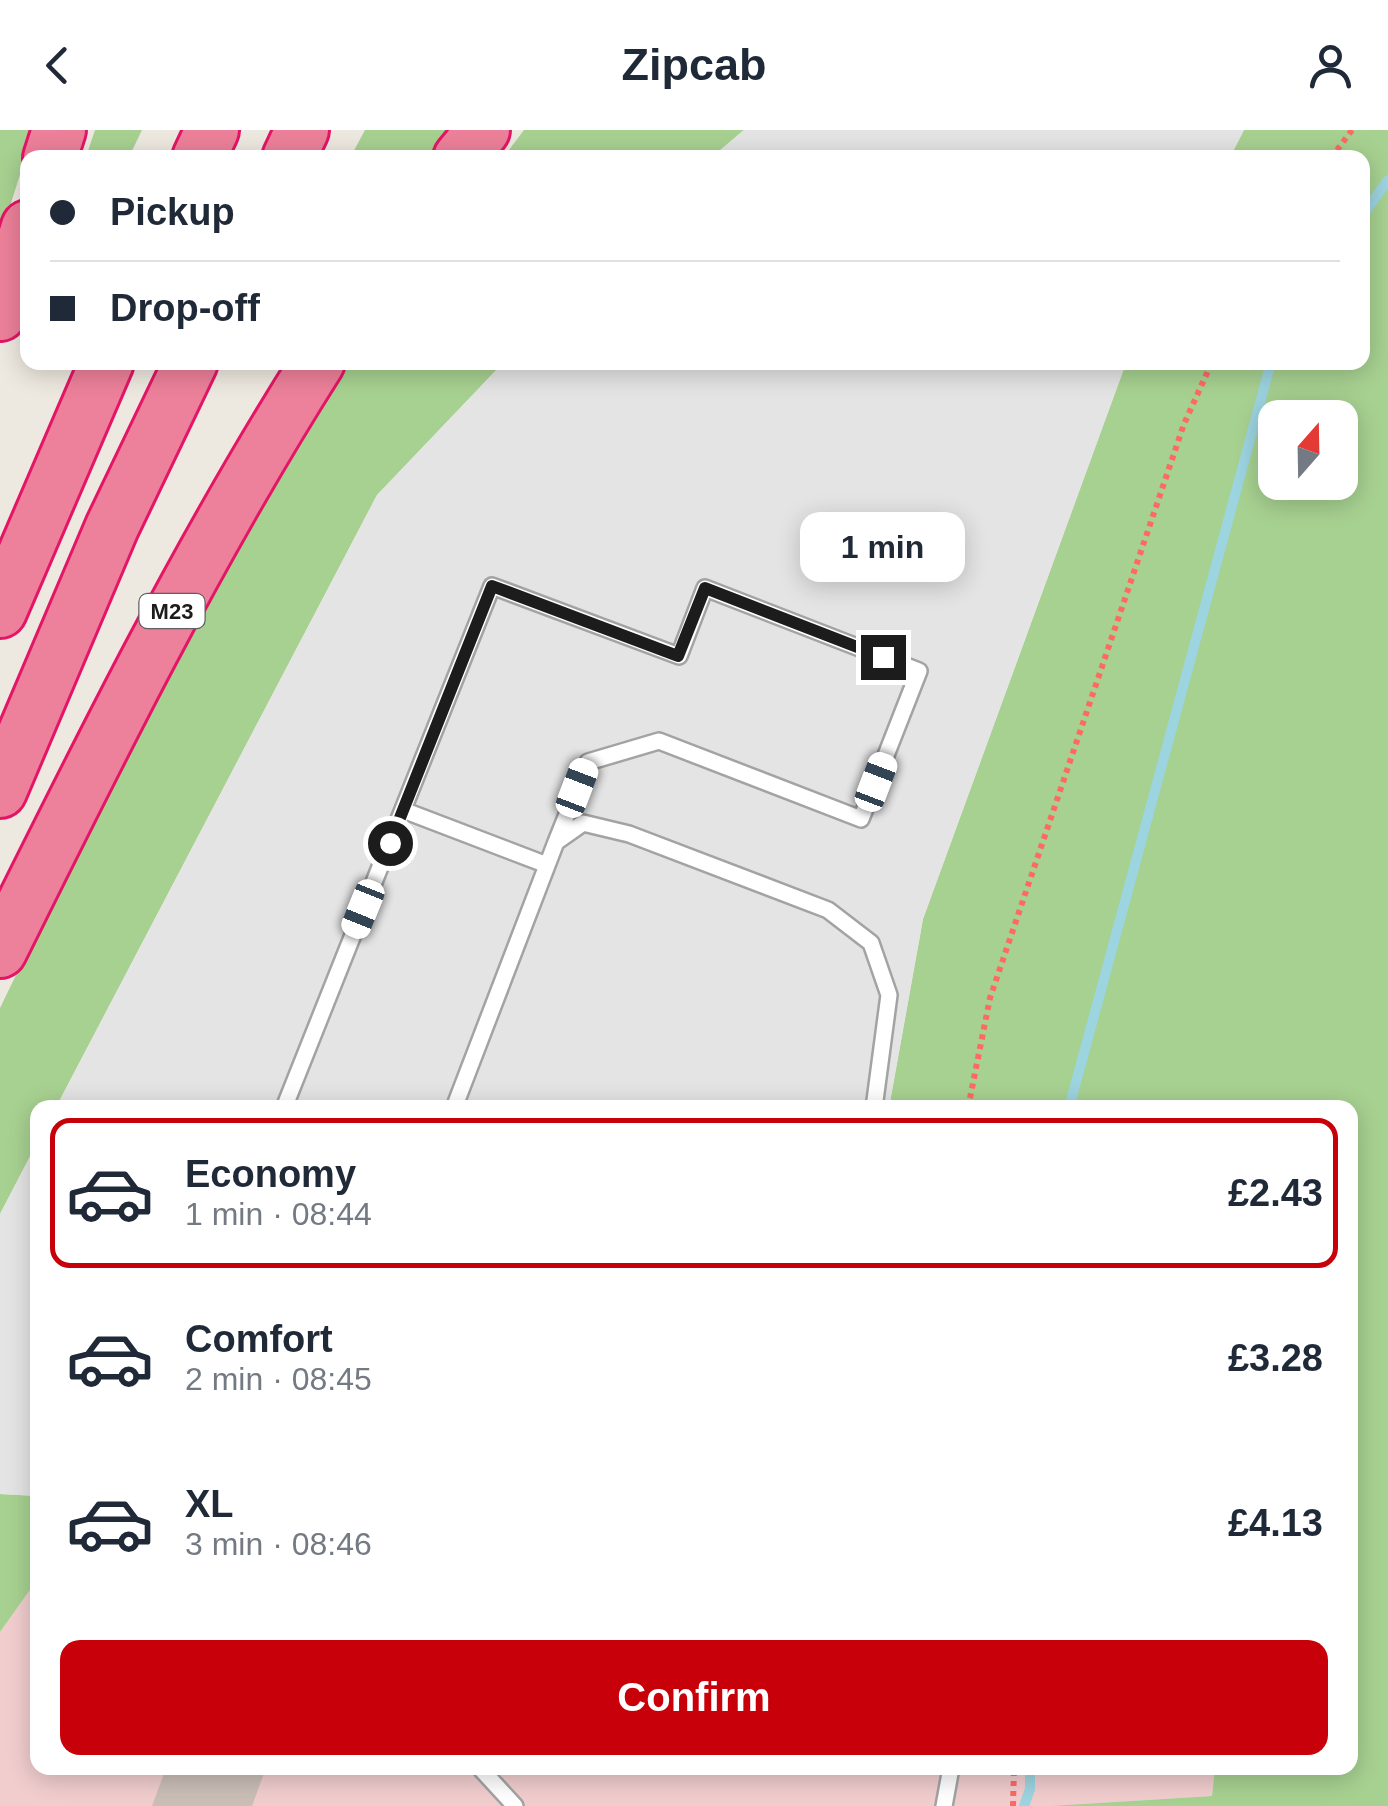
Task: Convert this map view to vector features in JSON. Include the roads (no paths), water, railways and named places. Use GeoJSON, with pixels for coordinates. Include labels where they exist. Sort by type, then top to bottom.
{"type":"FeatureCollection","features":[{"type":"Feature","properties":{"kind":"highway"},"geometry":{"type":"LineString","coordinates":[[466,150],[482,130]]}},
{"type":"Feature","properties":{"kind":"highway"},"geometry":{"type":"LineString","coordinates":[[0,314],[20,253]]}},
{"type":"Feature","properties":{"kind":"highway"},"geometry":{"type":"LineString","coordinates":[[0,610],[105,370]]}},
{"type":"Feature","properties":{"kind":"highway"},"geometry":{"type":"LineString","coordinates":[[0,791],[112,527],[187,370]]}},
{"type":"Feature","properties":{"kind":"highway","name":"M23"},"geometry":{"type":"LineString","coordinates":[[0,951],[150,650],[313,370]]}},
{"type":"Feature","properties":{"kind":"lane"},"geometry":{"type":"LineString","coordinates":[[287,1100],[492,586],[678,656],[705,588],[919,671],[862,818],[659,741],[588,762],[457,1100]]}},
{"type":"Feature","properties":{"kind":"lane"},"geometry":{"type":"LineString","coordinates":[[403,810],[547,865]]}},
{"type":"Feature","properties":{"kind":"lane"},"geometry":{"type":"LineString","coordinates":[[556,842],[583,824],[629,834],[828,910],[871,943],[889,995],[875,1100]]}},
{"type":"Feature","properties":{"kind":"lane"},"geometry":{"type":"LineString","coordinates":[[486,1775],[515,1806]]}},
{"type":"Feature","properties":{"kind":"lane"},"geometry":{"type":"LineString","coordinates":[[944,1806],[950,1775]]}},
{"type":"Feature","properties":{"kind":"waterway"},"geometry":{"type":"LineString","coordinates":[[1370,205],[1388,180]]}},
{"type":"Feature","properties":{"kind":"waterway"},"geometry":{"type":"LineString","coordinates":[[1071,1100],[1269,370]]}},
{"type":"Feature","properties":{"kind":"waterway"},"geometry":{"type":"LineString","coordinates":[[1024,1806],[1030,1775]]}}]}
